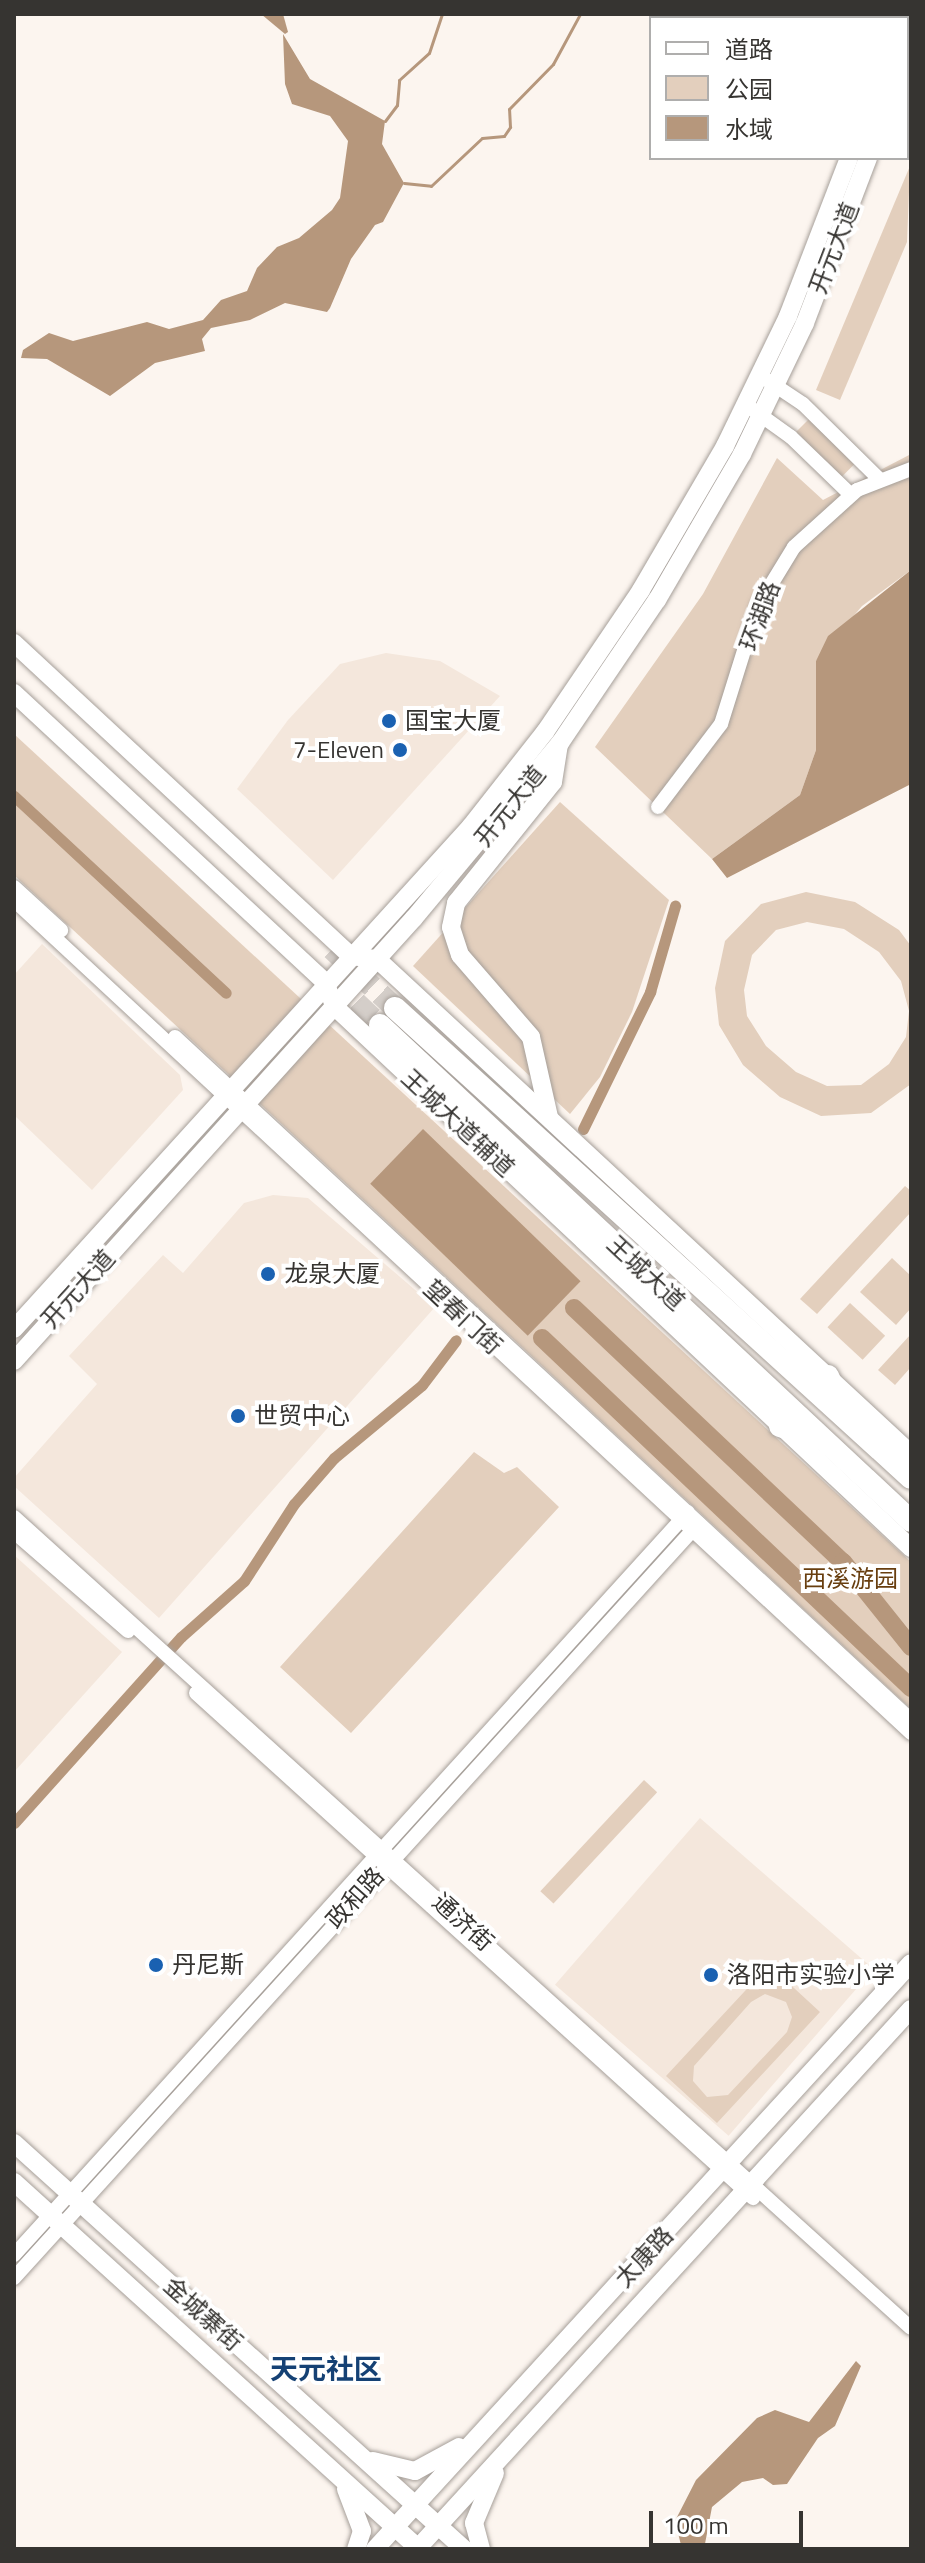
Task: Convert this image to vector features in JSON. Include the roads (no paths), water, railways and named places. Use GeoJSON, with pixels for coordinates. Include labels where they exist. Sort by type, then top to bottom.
{"type":"FeatureCollection","features":[{"type":"Feature","properties":{"kind":"highway","name":"王城大道"},"geometry":{"type":"LineString","coordinates":[[911,1478],[388,1016],[911,1521]]}},
{"type":"Feature","properties":{"kind":"highway"},"geometry":{"type":"LineString","coordinates":[[828,1376],[847,1420]]}},
{"type":"Feature","properties":{"kind":"highway"},"geometry":{"type":"LineString","coordinates":[[780,1426],[826,1441]]}},
{"type":"Feature","properties":{"kind":"main road","name":"开元大道"},"geometry":{"type":"LineString","coordinates":[[768,380],[848,160]]}},
{"type":"Feature","properties":{"kind":"main road","name":"开元大道"},"geometry":{"type":"LineString","coordinates":[[14,1361],[485,838],[560,743],[657,600],[768,380],[805,323],[867,160]]}},
{"type":"Feature","properties":{"kind":"main road","name":"开元大道"},"geometry":{"type":"LineString","coordinates":[[14,1329],[325,982],[471,826],[546,730],[641,590],[753,409]]}},
{"type":"Feature","properties":{"kind":"main road"},"geometry":{"type":"LineString","coordinates":[[14,643],[351,956],[377,959],[911,1454]]}},
{"type":"Feature","properties":{"kind":"main road","name":"王城大道辅道"},"geometry":{"type":"LineString","coordinates":[[14,693],[325,982],[334,1006],[911,1548]]}},
{"type":"Feature","properties":{"kind":"main road"},"geometry":{"type":"LineString","coordinates":[[550,1119],[531,1037],[460,955],[451,927],[456,903],[553,782],[560,743]]}},
{"type":"Feature","properties":{"kind":"main road","name":"太康路"},"geometry":{"type":"LineString","coordinates":[[375,2549],[911,1963]]}},
{"type":"Feature","properties":{"kind":"main road","name":"太康路"},"geometry":{"type":"LineString","coordinates":[[418,2549],[911,2009]]}},
{"type":"Feature","properties":{"kind":"main road","name":"金城寨街"},"geometry":{"type":"LineString","coordinates":[[14,2143],[464,2549]]}},
{"type":"Feature","properties":{"kind":"main road","name":"金城寨街"},"geometry":{"type":"LineString","coordinates":[[14,2182],[418,2549]]}},
{"type":"Feature","properties":{"kind":"main road"},"geometry":{"type":"LineString","coordinates":[[96,2257],[93,2239],[102,2232],[117,2236]]}},
{"type":"Feature","properties":{"kind":"main road"},"geometry":{"type":"LineString","coordinates":[[361,2456],[398,2471],[415,2471],[485,2430]]}},
{"type":"Feature","properties":{"kind":"main road"},"geometry":{"type":"LineString","coordinates":[[481,2549],[474,2523],[478,2508],[505,2453]]}},
{"type":"Feature","properties":{"kind":"main road"},"geometry":{"type":"LineString","coordinates":[[341,2479],[353,2486],[367,2480],[361,2456]]}},
{"type":"Feature","properties":{"kind":"main road"},"geometry":{"type":"LineString","coordinates":[[446,2472],[457,2490],[469,2492]]}},
{"type":"Feature","properties":{"kind":"main road"},"geometry":{"type":"LineString","coordinates":[[341,2479],[359,2516],[362,2531],[356,2549]]}},
{"type":"Feature","properties":{"kind":"street"},"geometry":{"type":"LineString","coordinates":[[768,380],[803,404],[880,480]]}},
{"type":"Feature","properties":{"kind":"street"},"geometry":{"type":"LineString","coordinates":[[753,409],[851,495]]}},
{"type":"Feature","properties":{"kind":"street","name":"环湖路"},"geometry":{"type":"LineString","coordinates":[[658,807],[721,724],[772,578],[794,547],[851,495],[911,469]]}},
{"type":"Feature","properties":{"kind":"street","name":"望春门街"},"geometry":{"type":"LineString","coordinates":[[14,887],[227,1092]]}},
{"type":"Feature","properties":{"kind":"street","name":"望春门街"},"geometry":{"type":"LineString","coordinates":[[14,900],[243,1106],[911,1720]]}},
{"type":"Feature","properties":{"kind":"street","name":"通济街"},"geometry":{"type":"LineString","coordinates":[[14,1517],[383,1858],[726,2168],[911,2328]]}},
{"type":"Feature","properties":{"kind":"street","name":"望春门街"},"geometry":{"type":"LineString","coordinates":[[691,1520],[911,1733]]}},
{"type":"Feature","properties":{"kind":"street","name":"政和路"},"geometry":{"type":"LineString","coordinates":[[14,2278],[56,2221],[691,1520]]}},
{"type":"Feature","properties":{"kind":"street","name":"通济街"},"geometry":{"type":"LineString","coordinates":[[14,1532],[146,1641]]}},
{"type":"Feature","properties":{"kind":"street","name":"通济街"},"geometry":{"type":"LineString","coordinates":[[749,2188],[911,2339]]}},
{"type":"Feature","properties":{"kind":"street","name":"政和路"},"geometry":{"type":"LineString","coordinates":[[14,2255],[56,2221]]}},
{"type":"Feature","properties":{"kind":"water"},"geometry":{"type":"Polygon","coordinates":[[[261,14],[283,14],[288,32],[285,34],[261,14]]]}},
{"type":"Feature","properties":{"kind":"water"},"geometry":{"type":"Polygon","coordinates":[[[283,34],[310,79],[385,121],[382,144],[404,183],[383,222],[375,225],[351,259],[327,312],[285,303],[250,320],[211,328],[202,339],[205,351],[155,363],[110,396],[47,359],[21,358],[23,350],[49,333],[73,341],[147,322],[169,329],[203,320],[221,300],[247,291],[257,268],[277,247],[299,238],[332,210],[340,198],[348,141],[330,116],[292,104],[285,84],[283,34]]]}},
{"type":"Feature","properties":{"kind":"water"},"geometry":{"type":"Polygon","coordinates":[[[911,570],[911,784],[727,878],[712,859],[800,795],[816,750],[816,661],[828,636],[911,570]]]}},
{"type":"Feature","properties":{"kind":"water"},"geometry":{"type":"Polygon","coordinates":[[[423,1129],[581,1281],[528,1336],[370,1184],[423,1129]]]}},
{"type":"Feature","properties":{"kind":"water"},"geometry":{"type":"Polygon","coordinates":[[[856,2361],[861,2366],[835,2426],[818,2438],[787,2484],[773,2485],[763,2478],[742,2482],[712,2507],[704,2549],[682,2549],[675,2521],[696,2480],[757,2418],[775,2410],[809,2422],[856,2361]]]}},
{"type":"Feature","properties":{"kind":"waterway"},"geometry":{"type":"LineString","coordinates":[[385,121],[397,105],[399,80],[429,53],[442,14]]}},
{"type":"Feature","properties":{"kind":"waterway"},"geometry":{"type":"LineString","coordinates":[[404,183],[431,186],[482,138],[504,136],[510,127],[509,109],[553,64],[580,14]]}},
{"type":"Feature","properties":{"kind":"waterway"},"geometry":{"type":"LineString","coordinates":[[14,796],[226,993]]}},
{"type":"Feature","properties":{"kind":"waterway"},"geometry":{"type":"LineString","coordinates":[[583,1129],[650,992],[675,906]]}},
{"type":"Feature","properties":{"kind":"waterway"},"geometry":{"type":"LineString","coordinates":[[574,1308],[843,1562],[911,1647]]}},
{"type":"Feature","properties":{"kind":"waterway"},"geometry":{"type":"LineString","coordinates":[[542,1338],[911,1688]]}},
{"type":"Feature","properties":{"kind":"waterway"},"geometry":{"type":"LineString","coordinates":[[14,1823],[181,1637],[244,1581],[294,1504],[334,1458],[422,1385],[456,1340]]}},
{"type":"Feature","properties":{"kind":"tunnel"},"geometry":{"type":"LineString","coordinates":[[332,949],[395,1008]]}},
{"type":"Feature","properties":{"kind":"tunnel"},"geometry":{"type":"LineString","coordinates":[[332,980],[380,1025]]}},
{"type":"Feature","properties":{"kind":"place","name":"国宝大厦"},"geometry":{"type":"Point","coordinates":[389,721]}},
{"type":"Feature","properties":{"kind":"place","name":"7-Eleven"},"geometry":{"type":"Point","coordinates":[400,750]}},
{"type":"Feature","properties":{"kind":"place","name":"龙泉大厦"},"geometry":{"type":"Point","coordinates":[268,1274]}},
{"type":"Feature","properties":{"kind":"place","name":"世贸中心"},"geometry":{"type":"Point","coordinates":[238,1416]}},
{"type":"Feature","properties":{"kind":"place","name":"丹尼斯"},"geometry":{"type":"Point","coordinates":[156,1965]}},
{"type":"Feature","properties":{"kind":"place","name":"洛阳市实验小学"},"geometry":{"type":"Point","coordinates":[711,1975]}},
{"type":"Feature","properties":{"kind":"district","name":"天元社区"},"geometry":{"type":"Point","coordinates":[326,2369]}},
{"type":"Feature","properties":{"kind":"park label","name":"西溪游园"},"geometry":{"type":"Point","coordinates":[850,1579]}}]}
